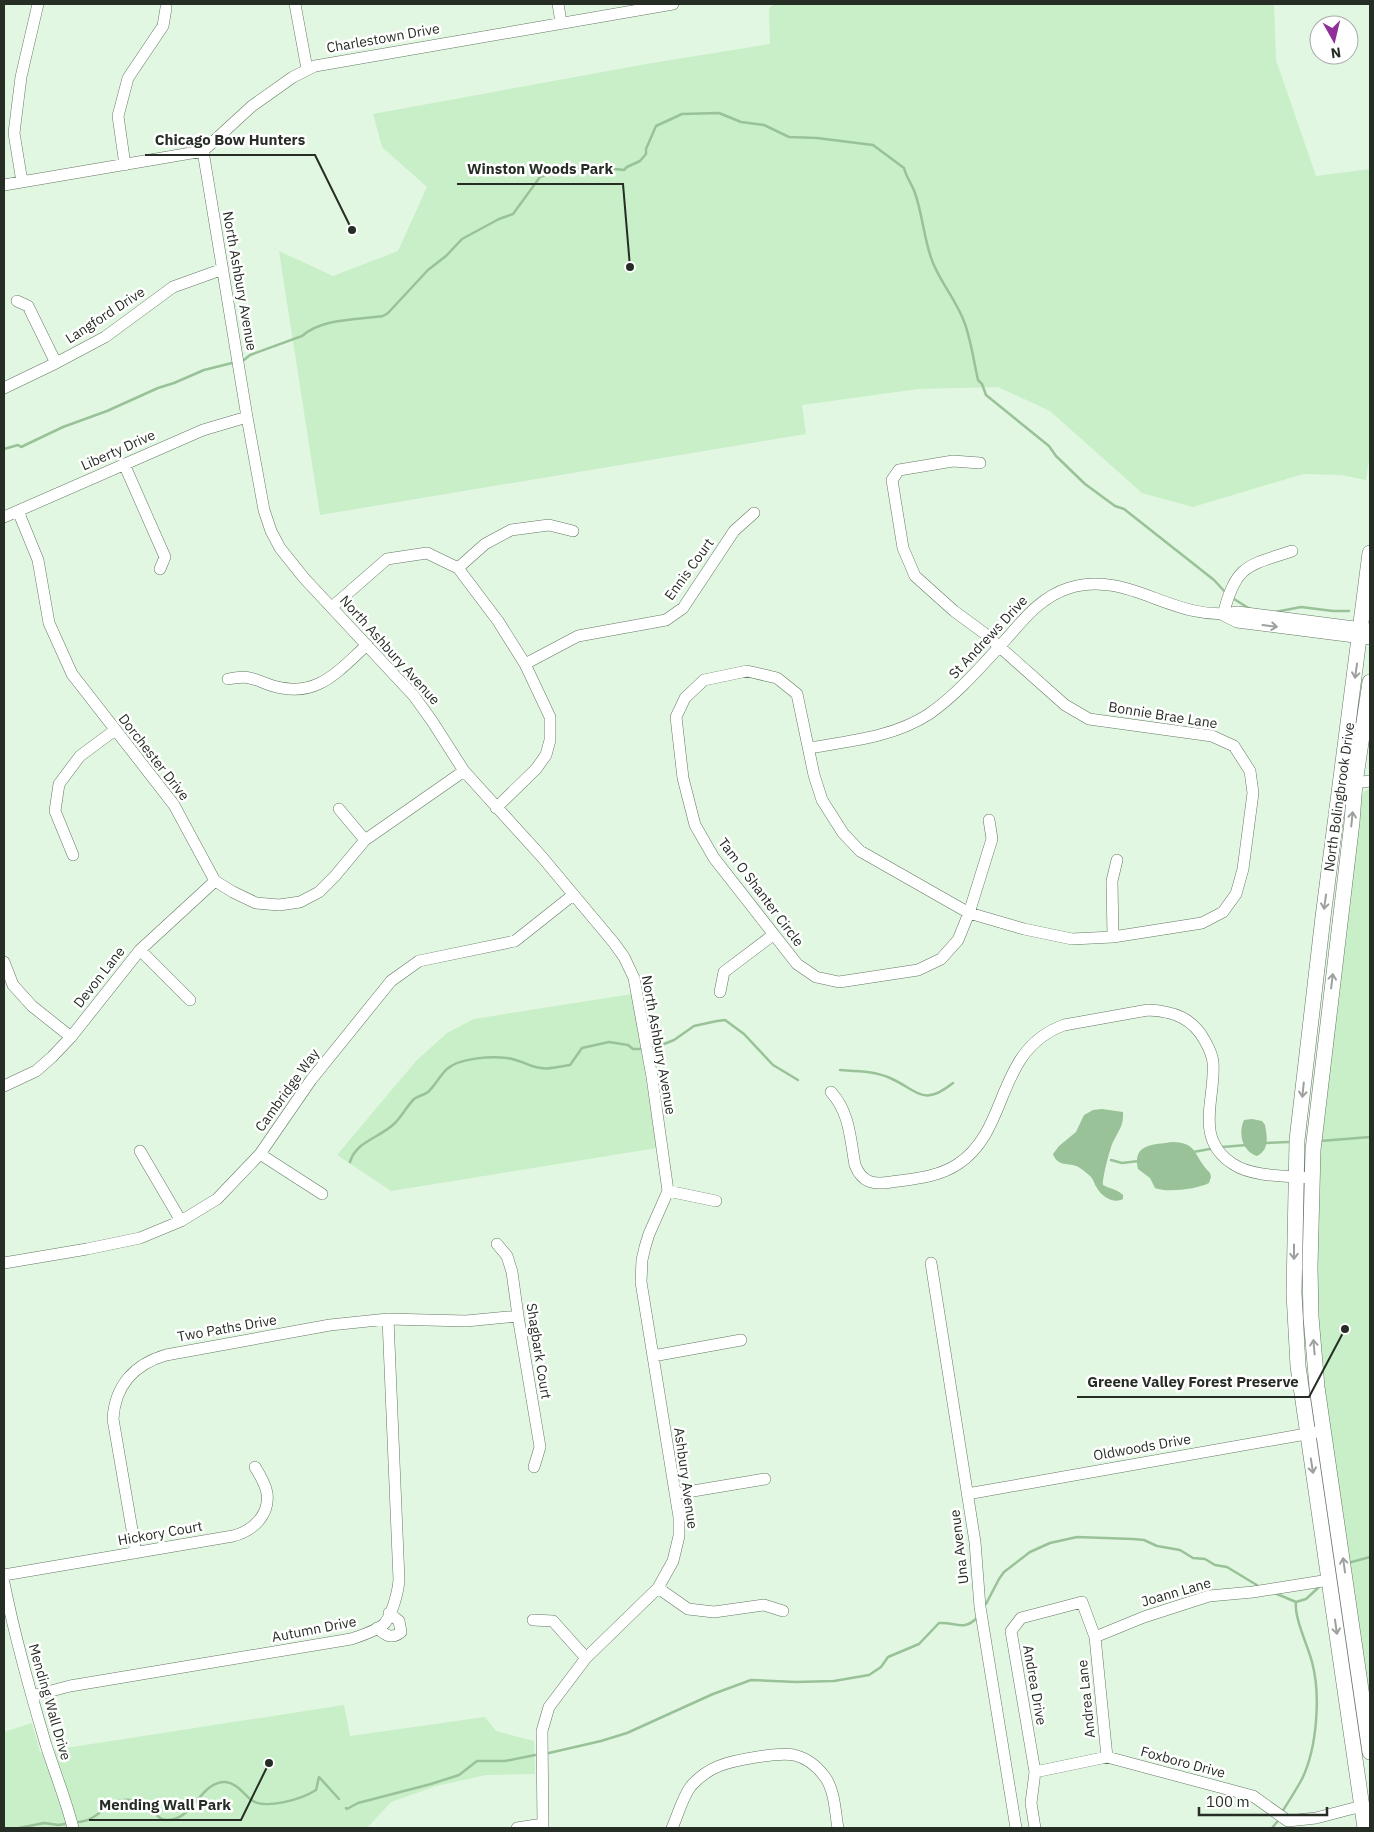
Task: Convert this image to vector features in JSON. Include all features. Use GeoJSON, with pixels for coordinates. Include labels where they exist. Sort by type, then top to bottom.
{"type":"FeatureCollection","features":[{"type":"Feature","properties":{"kind":"main road","name":"North Bolingbrook Drive"},"geometry":{"type":"LineString","coordinates":[[1303,1177],[1297,1140],[1323,917],[1366,633],[1370,553]]}},
{"type":"Feature","properties":{"kind":"main road","name":"North Bolingbrook Drive"},"geometry":{"type":"LineString","coordinates":[[1303,1177],[1319,1095],[1352,822],[1363,782],[1370,682]]}},
{"type":"Feature","properties":{"kind":"main road"},"geometry":{"type":"LineString","coordinates":[[1303,1177],[1317,1387],[1370,1752]]}},
{"type":"Feature","properties":{"kind":"main road"},"geometry":{"type":"LineString","coordinates":[[1303,1177],[1294,1292],[1298,1366],[1365,1828]]}},
{"type":"Feature","properties":{"kind":"street"},"geometry":{"type":"LineString","coordinates":[[22,182],[14,133],[21,77],[38,4]]}},
{"type":"Feature","properties":{"kind":"street"},"geometry":{"type":"LineString","coordinates":[[295,4],[307,69]]}},
{"type":"Feature","properties":{"kind":"street"},"geometry":{"type":"LineString","coordinates":[[558,4],[561,22]]}},
{"type":"Feature","properties":{"kind":"street","name":"Charlestown Drive"},"geometry":{"type":"LineString","coordinates":[[203,151],[252,106],[292,77],[307,69],[324,64],[673,4]]}},
{"type":"Feature","properties":{"kind":"street"},"geometry":{"type":"LineString","coordinates":[[125,165],[118,116],[128,78],[163,26],[166,8]]}},
{"type":"Feature","properties":{"kind":"street"},"geometry":{"type":"LineString","coordinates":[[4,185],[203,151]]}},
{"type":"Feature","properties":{"kind":"street","name":"North Ashbury Avenue"},"geometry":{"type":"LineString","coordinates":[[203,151],[247,418],[264,510],[270,531],[280,548],[304,578],[423,708],[464,771],[496,808],[509,819],[624,957],[634,978],[652,1077],[668,1191]]}},
{"type":"Feature","properties":{"kind":"street","name":"Langford Drive"},"geometry":{"type":"LineString","coordinates":[[4,388],[56,363],[105,336],[173,287],[223,269]]}},
{"type":"Feature","properties":{"kind":"street"},"geometry":{"type":"LineString","coordinates":[[17,301],[28,306],[56,363]]}},
{"type":"Feature","properties":{"kind":"street","name":"Liberty Drive"},"geometry":{"type":"LineString","coordinates":[[4,517],[203,430],[247,418]]}},
{"type":"Feature","properties":{"kind":"street","name":"Bonnie Brae Lane"},"geometry":{"type":"LineString","coordinates":[[810,748],[814,775],[822,800],[843,833],[860,851],[969,913],[1024,929],[1072,939],[1113,938],[1202,923],[1223,912],[1236,894],[1243,869],[1253,794],[1250,772],[1234,746],[1212,736],[1089,718],[1066,705],[915,576],[903,548],[892,480],[899,470],[953,461],[980,463]]}},
{"type":"Feature","properties":{"kind":"street"},"geometry":{"type":"LineString","coordinates":[[124,464],[165,556],[160,569]]}},
{"type":"Feature","properties":{"kind":"street","name":"Dorchester Drive"},"geometry":{"type":"LineString","coordinates":[[18,511],[38,560],[49,623],[72,674],[174,805],[216,881],[233,892],[256,903],[279,905],[300,902],[319,892],[365,840],[464,771]]}},
{"type":"Feature","properties":{"kind":"street","name":"Ennis Court"},"geometry":{"type":"LineString","coordinates":[[525,664],[578,636],[666,620],[683,608],[734,531],[754,513]]}},
{"type":"Feature","properties":{"kind":"street"},"geometry":{"type":"LineString","coordinates":[[458,568],[485,544],[511,530],[549,525],[573,531]]}},
{"type":"Feature","properties":{"kind":"street"},"geometry":{"type":"LineString","coordinates":[[1223,615],[1233,583],[1244,570],[1264,560],[1292,551]]}},
{"type":"Feature","properties":{"kind":"street"},"geometry":{"type":"LineString","coordinates":[[332,607],[387,559],[427,553],[458,568],[498,621],[525,664],[550,717],[550,740],[546,755],[536,769],[496,808]]}},
{"type":"Feature","properties":{"kind":"street","name":"St Andrews Drive"},"geometry":{"type":"LineString","coordinates":[[810,748],[892,732],[928,714],[958,691],[1035,607],[1056,594],[1078,586],[1115,585],[1180,608],[1206,614],[1223,615],[1238,612],[1366,633]]}},
{"type":"Feature","properties":{"kind":"street"},"geometry":{"type":"LineString","coordinates":[[228,679],[246,676],[290,689],[309,688],[325,682],[367,645]]}},
{"type":"Feature","properties":{"kind":"street","name":"Tam O Shanter Circle"},"geometry":{"type":"LineString","coordinates":[[810,748],[796,694],[777,678],[747,671],[704,680],[685,698],[676,717],[683,778],[695,825],[714,858],[796,964],[816,977],[839,982],[918,970],[940,959],[958,940],[969,913],[992,839],[989,820]]}},
{"type":"Feature","properties":{"kind":"street"},"geometry":{"type":"LineString","coordinates":[[73,855],[55,811],[59,784],[80,756],[115,730]]}},
{"type":"Feature","properties":{"kind":"street"},"geometry":{"type":"LineString","coordinates":[[339,809],[365,840]]}},
{"type":"Feature","properties":{"kind":"street"},"geometry":{"type":"LineString","coordinates":[[1113,938],[1112,881],[1117,860]]}},
{"type":"Feature","properties":{"kind":"street","name":"Devon Lane"},"geometry":{"type":"LineString","coordinates":[[4,1086],[36,1071],[71,1037],[140,950],[216,881]]}},
{"type":"Feature","properties":{"kind":"street","name":"Cambridge Way"},"geometry":{"type":"LineString","coordinates":[[4,1263],[140,1238],[181,1221],[217,1199],[260,1154],[311,1080],[391,981],[420,961],[515,941],[573,895]]}},
{"type":"Feature","properties":{"kind":"street"},"geometry":{"type":"LineString","coordinates":[[720,992],[724,972],[773,935]]}},
{"type":"Feature","properties":{"kind":"street"},"geometry":{"type":"LineString","coordinates":[[140,950],[190,1000]]}},
{"type":"Feature","properties":{"kind":"street"},"geometry":{"type":"LineString","coordinates":[[4,962],[14,984],[32,1006],[71,1037]]}},
{"type":"Feature","properties":{"kind":"street"},"geometry":{"type":"LineString","coordinates":[[831,1092],[844,1108],[855,1165],[857,1171],[866,1181],[879,1184],[936,1174],[959,1164],[978,1145],[1022,1056],[1029,1046],[1040,1037],[1064,1025],[1148,1010],[1162,1011],[1182,1017],[1194,1026],[1201,1033],[1210,1050],[1213,1062],[1208,1122],[1212,1138],[1222,1154],[1232,1164],[1251,1171],[1303,1177]]}},
{"type":"Feature","properties":{"kind":"street"},"geometry":{"type":"LineString","coordinates":[[140,1151],[181,1221]]}},
{"type":"Feature","properties":{"kind":"street"},"geometry":{"type":"LineString","coordinates":[[260,1154],[322,1194]]}},
{"type":"Feature","properties":{"kind":"street"},"geometry":{"type":"LineString","coordinates":[[668,1191],[716,1201]]}},
{"type":"Feature","properties":{"kind":"street","name":"Ashbury Avenue"},"geometry":{"type":"LineString","coordinates":[[543,1826],[542,1731],[549,1707],[586,1658],[658,1588],[669,1570],[678,1546],[680,1517],[641,1282],[642,1260],[649,1234],[668,1191]]}},
{"type":"Feature","properties":{"kind":"street","name":"Shagbark Court"},"geometry":{"type":"LineString","coordinates":[[497,1244],[507,1256],[510,1264],[540,1448],[534,1466]]}},
{"type":"Feature","properties":{"kind":"street","name":"Una Avenue"},"geometry":{"type":"LineString","coordinates":[[931,1263],[975,1542],[980,1607],[1016,1828]]}},
{"type":"Feature","properties":{"kind":"street","name":"Two Paths Drive"},"geometry":{"type":"LineString","coordinates":[[136,1553],[114,1419],[116,1401],[120,1390],[134,1371],[144,1363],[166,1355],[330,1325],[388,1318],[466,1321],[518,1316]]}},
{"type":"Feature","properties":{"kind":"street","name":"Autumn Drive"},"geometry":{"type":"LineString","coordinates":[[32,1696],[70,1686],[351,1639],[384,1624],[397,1593],[398,1580],[388,1318]]}},
{"type":"Feature","properties":{"kind":"street"},"geometry":{"type":"LineString","coordinates":[[653,1356],[741,1340]]}},
{"type":"Feature","properties":{"kind":"street","name":"Oldwoods Drive"},"geometry":{"type":"LineString","coordinates":[[967,1494],[1323,1431]]}},
{"type":"Feature","properties":{"kind":"street","name":"Hickory Court"},"geometry":{"type":"LineString","coordinates":[[4,1575],[233,1536],[250,1529],[264,1513],[267,1500],[265,1486],[255,1467]]}},
{"type":"Feature","properties":{"kind":"street"},"geometry":{"type":"LineString","coordinates":[[675,1494],[766,1479]]}},
{"type":"Feature","properties":{"kind":"street","name":"Joann Lane"},"geometry":{"type":"LineString","coordinates":[[1095,1638],[1144,1617],[1209,1596],[1253,1592],[1329,1580]]}},
{"type":"Feature","properties":{"kind":"street","name":"Mending Wall Drive"},"geometry":{"type":"LineString","coordinates":[[4,1583],[15,1634],[32,1696],[69,1810],[73,1828]]}},
{"type":"Feature","properties":{"kind":"street"},"geometry":{"type":"LineString","coordinates":[[658,1588],[688,1609],[714,1612],[764,1605],[783,1611]]}},
{"type":"Feature","properties":{"kind":"street","name":"Andrea Drive"},"geometry":{"type":"LineString","coordinates":[[1035,1772],[1010,1631],[1020,1618],[1082,1602],[1095,1638]]}},
{"type":"Feature","properties":{"kind":"street"},"geometry":{"type":"LineString","coordinates":[[377,1628],[384,1635],[392,1637],[401,1632],[399,1621],[389,1613]]}},
{"type":"Feature","properties":{"kind":"street"},"geometry":{"type":"LineString","coordinates":[[533,1620],[553,1621],[586,1658]]}},
{"type":"Feature","properties":{"kind":"street","name":"Andrea Lane"},"geometry":{"type":"LineString","coordinates":[[1095,1638],[1107,1757]]}},
{"type":"Feature","properties":{"kind":"street"},"geometry":{"type":"LineString","coordinates":[[672,1828],[691,1786],[704,1774],[730,1763],[782,1754],[794,1755],[813,1763],[823,1774],[831,1791],[838,1828]]}},
{"type":"Feature","properties":{"kind":"street"},"geometry":{"type":"LineString","coordinates":[[1035,1828],[1031,1803],[1035,1772],[1107,1757]]}},
{"type":"Feature","properties":{"kind":"street","name":"Foxboro Drive"},"geometry":{"type":"LineString","coordinates":[[1107,1757],[1253,1796],[1288,1821],[1316,1818],[1362,1806]]}},
{"type":"Feature","properties":{"kind":"street"},"geometry":{"type":"LineString","coordinates":[[517,1828],[543,1826]]}},
{"type":"Feature","properties":{"kind":"shaded area"},"geometry":{"type":"Polygon","coordinates":[[[775,4],[1274,4],[1276,60],[1316,176],[1370,169],[1370,453],[1366,480],[1341,475],[1303,474],[1193,507],[1142,493],[1050,411],[998,387],[918,389],[802,405],[806,434],[320,515],[279,251],[333,276],[398,251],[427,187],[382,147],[373,114],[652,63],[770,44],[769,8],[775,4]]]}},
{"type":"Feature","properties":{"kind":"shaded area"},"geometry":{"type":"Polygon","coordinates":[[[1370,789],[1370,1715],[1326,1398],[1317,1316],[1318,1152],[1362,795],[1370,789]]]}},
{"type":"Feature","properties":{"kind":"shaded area"},"geometry":{"type":"Polygon","coordinates":[[[632,994],[657,1148],[391,1191],[337,1155],[416,1061],[447,1033],[474,1019],[632,994]]]}},
{"type":"Feature","properties":{"kind":"shaded area"},"geometry":{"type":"Polygon","coordinates":[[[1102,1109],[1123,1112],[1122,1125],[1112,1145],[1103,1182],[1103,1185],[1123,1195],[1123,1199],[1116,1201],[1105,1197],[1099,1191],[1092,1178],[1081,1168],[1057,1161],[1053,1154],[1059,1146],[1076,1132],[1084,1115],[1093,1110],[1102,1109]]]}},
{"type":"Feature","properties":{"kind":"shaded area"},"geometry":{"type":"Polygon","coordinates":[[[1244,1120],[1262,1121],[1265,1125],[1266,1146],[1257,1156],[1252,1154],[1245,1146],[1241,1130],[1244,1120]]]}},
{"type":"Feature","properties":{"kind":"shaded area"},"geometry":{"type":"Polygon","coordinates":[[[1172,1142],[1187,1144],[1191,1147],[1210,1173],[1209,1183],[1182,1190],[1155,1188],[1150,1178],[1138,1169],[1138,1154],[1146,1147],[1172,1142]]]}},
{"type":"Feature","properties":{"kind":"shaded area"},"geometry":{"type":"Polygon","coordinates":[[[344,1705],[350,1736],[485,1717],[496,1731],[534,1741],[535,1774],[486,1775],[436,1786],[391,1802],[367,1828],[4,1828],[4,1732],[32,1723],[40,1752],[344,1705]]]}},
{"type":"Feature","properties":{"kind":"waterway"},"geometry":{"type":"LineString","coordinates":[[244,360],[250,355],[302,336],[319,326],[340,321],[383,316],[428,270],[446,256],[462,239],[499,219],[513,214],[540,177],[550,173],[587,166],[624,170],[640,161],[646,154],[646,149],[656,126],[682,114],[719,113],[741,122],[764,125],[789,137],[817,138],[873,145],[904,168],[914,190],[930,255],[962,316],[969,337],[978,380],[982,384],[986,395],[1049,446],[1056,456],[1085,484],[1115,506],[1124,509],[1214,580],[1226,593]]}},
{"type":"Feature","properties":{"kind":"waterway"},"geometry":{"type":"LineString","coordinates":[[4,449],[18,445],[21,447],[63,427],[107,411],[158,388],[204,370],[232,363]]}},
{"type":"Feature","properties":{"kind":"waterway"},"geometry":{"type":"LineString","coordinates":[[1234,599],[1250,609]]}},
{"type":"Feature","properties":{"kind":"waterway"},"geometry":{"type":"LineString","coordinates":[[1275,612],[1301,607],[1349,611]]}},
{"type":"Feature","properties":{"kind":"waterway"},"geometry":{"type":"LineString","coordinates":[[654,1048],[674,1040],[694,1026],[725,1020],[744,1034],[773,1065],[798,1080]]}},
{"type":"Feature","properties":{"kind":"waterway"},"geometry":{"type":"LineString","coordinates":[[350,1162],[357,1149],[389,1128],[398,1120],[414,1099],[428,1092],[447,1069],[459,1062],[500,1057],[514,1059],[537,1067],[551,1068],[570,1065],[582,1048],[609,1042],[628,1045],[633,1049],[640,1049]]}},
{"type":"Feature","properties":{"kind":"waterway"},"geometry":{"type":"LineString","coordinates":[[840,1070],[878,1074],[900,1083],[915,1092],[928,1095],[935,1094],[953,1083]]}},
{"type":"Feature","properties":{"kind":"waterway"},"geometry":{"type":"LineString","coordinates":[[1320,1141],[1370,1137]]}},
{"type":"Feature","properties":{"kind":"waterway"},"geometry":{"type":"LineString","coordinates":[[1265,1143],[1289,1142]]}},
{"type":"Feature","properties":{"kind":"waterway"},"geometry":{"type":"LineString","coordinates":[[1222,1147],[1247,1145]]}},
{"type":"Feature","properties":{"kind":"waterway"},"geometry":{"type":"LineString","coordinates":[[1193,1152],[1210,1149]]}},
{"type":"Feature","properties":{"kind":"waterway"},"geometry":{"type":"LineString","coordinates":[[1111,1160],[1122,1163],[1139,1161]]}},
{"type":"Feature","properties":{"kind":"waterway"},"geometry":{"type":"LineString","coordinates":[[986,1604],[1004,1572],[1030,1552],[1050,1543],[1077,1537],[1144,1540],[1157,1546],[1180,1550],[1193,1558],[1205,1559],[1215,1565],[1227,1567],[1260,1587]]}},
{"type":"Feature","properties":{"kind":"waterway"},"geometry":{"type":"LineString","coordinates":[[1348,1563],[1370,1557]]}},
{"type":"Feature","properties":{"kind":"waterway"},"geometry":{"type":"LineString","coordinates":[[1277,1594],[1296,1602],[1306,1599],[1318,1588]]}},
{"type":"Feature","properties":{"kind":"waterway"},"geometry":{"type":"LineString","coordinates":[[1282,1812],[1302,1779],[1307,1766],[1316,1721],[1315,1675],[1297,1616],[1296,1602]]}},
{"type":"Feature","properties":{"kind":"waterway"},"geometry":{"type":"LineString","coordinates":[[549,1753],[627,1733],[713,1694],[751,1680],[834,1681],[869,1675],[881,1667],[888,1657],[919,1644],[939,1623],[964,1625],[973,1622],[978,1617]]}},
{"type":"Feature","properties":{"kind":"waterway"},"geometry":{"type":"LineString","coordinates":[[346,1808],[459,1775],[477,1761],[505,1761],[535,1755]]}},
{"type":"Feature","properties":{"kind":"waterway"},"geometry":{"type":"LineString","coordinates":[[79,1822],[94,1817],[113,1803],[126,1800],[136,1801],[149,1806],[158,1817],[164,1820],[174,1819],[188,1811],[211,1787],[218,1783],[226,1782],[236,1786],[256,1802],[273,1804],[293,1800],[316,1790],[319,1777],[339,1799]]}},
{"type":"Feature","properties":{"kind":"waterway"},"geometry":{"type":"LineString","coordinates":[[1272,1828],[1277,1822]]}},
{"type":"Feature","properties":{"kind":"waterway"},"geometry":{"type":"LineString","coordinates":[[19,1828],[44,1823],[65,1824]]}},
{"type":"Feature","properties":{"kind":"place","name":"Chicago Bow Hunters"},"geometry":{"type":"Point","coordinates":[352,230]}},
{"type":"Feature","properties":{"kind":"place","name":"Winston Woods Park"},"geometry":{"type":"Point","coordinates":[630,267]}},
{"type":"Feature","properties":{"kind":"place","name":"Greene Valley Forest Preserve"},"geometry":{"type":"Point","coordinates":[1345,1329]}},
{"type":"Feature","properties":{"kind":"place","name":"Mending Wall Park"},"geometry":{"type":"Point","coordinates":[269,1763]}}]}
